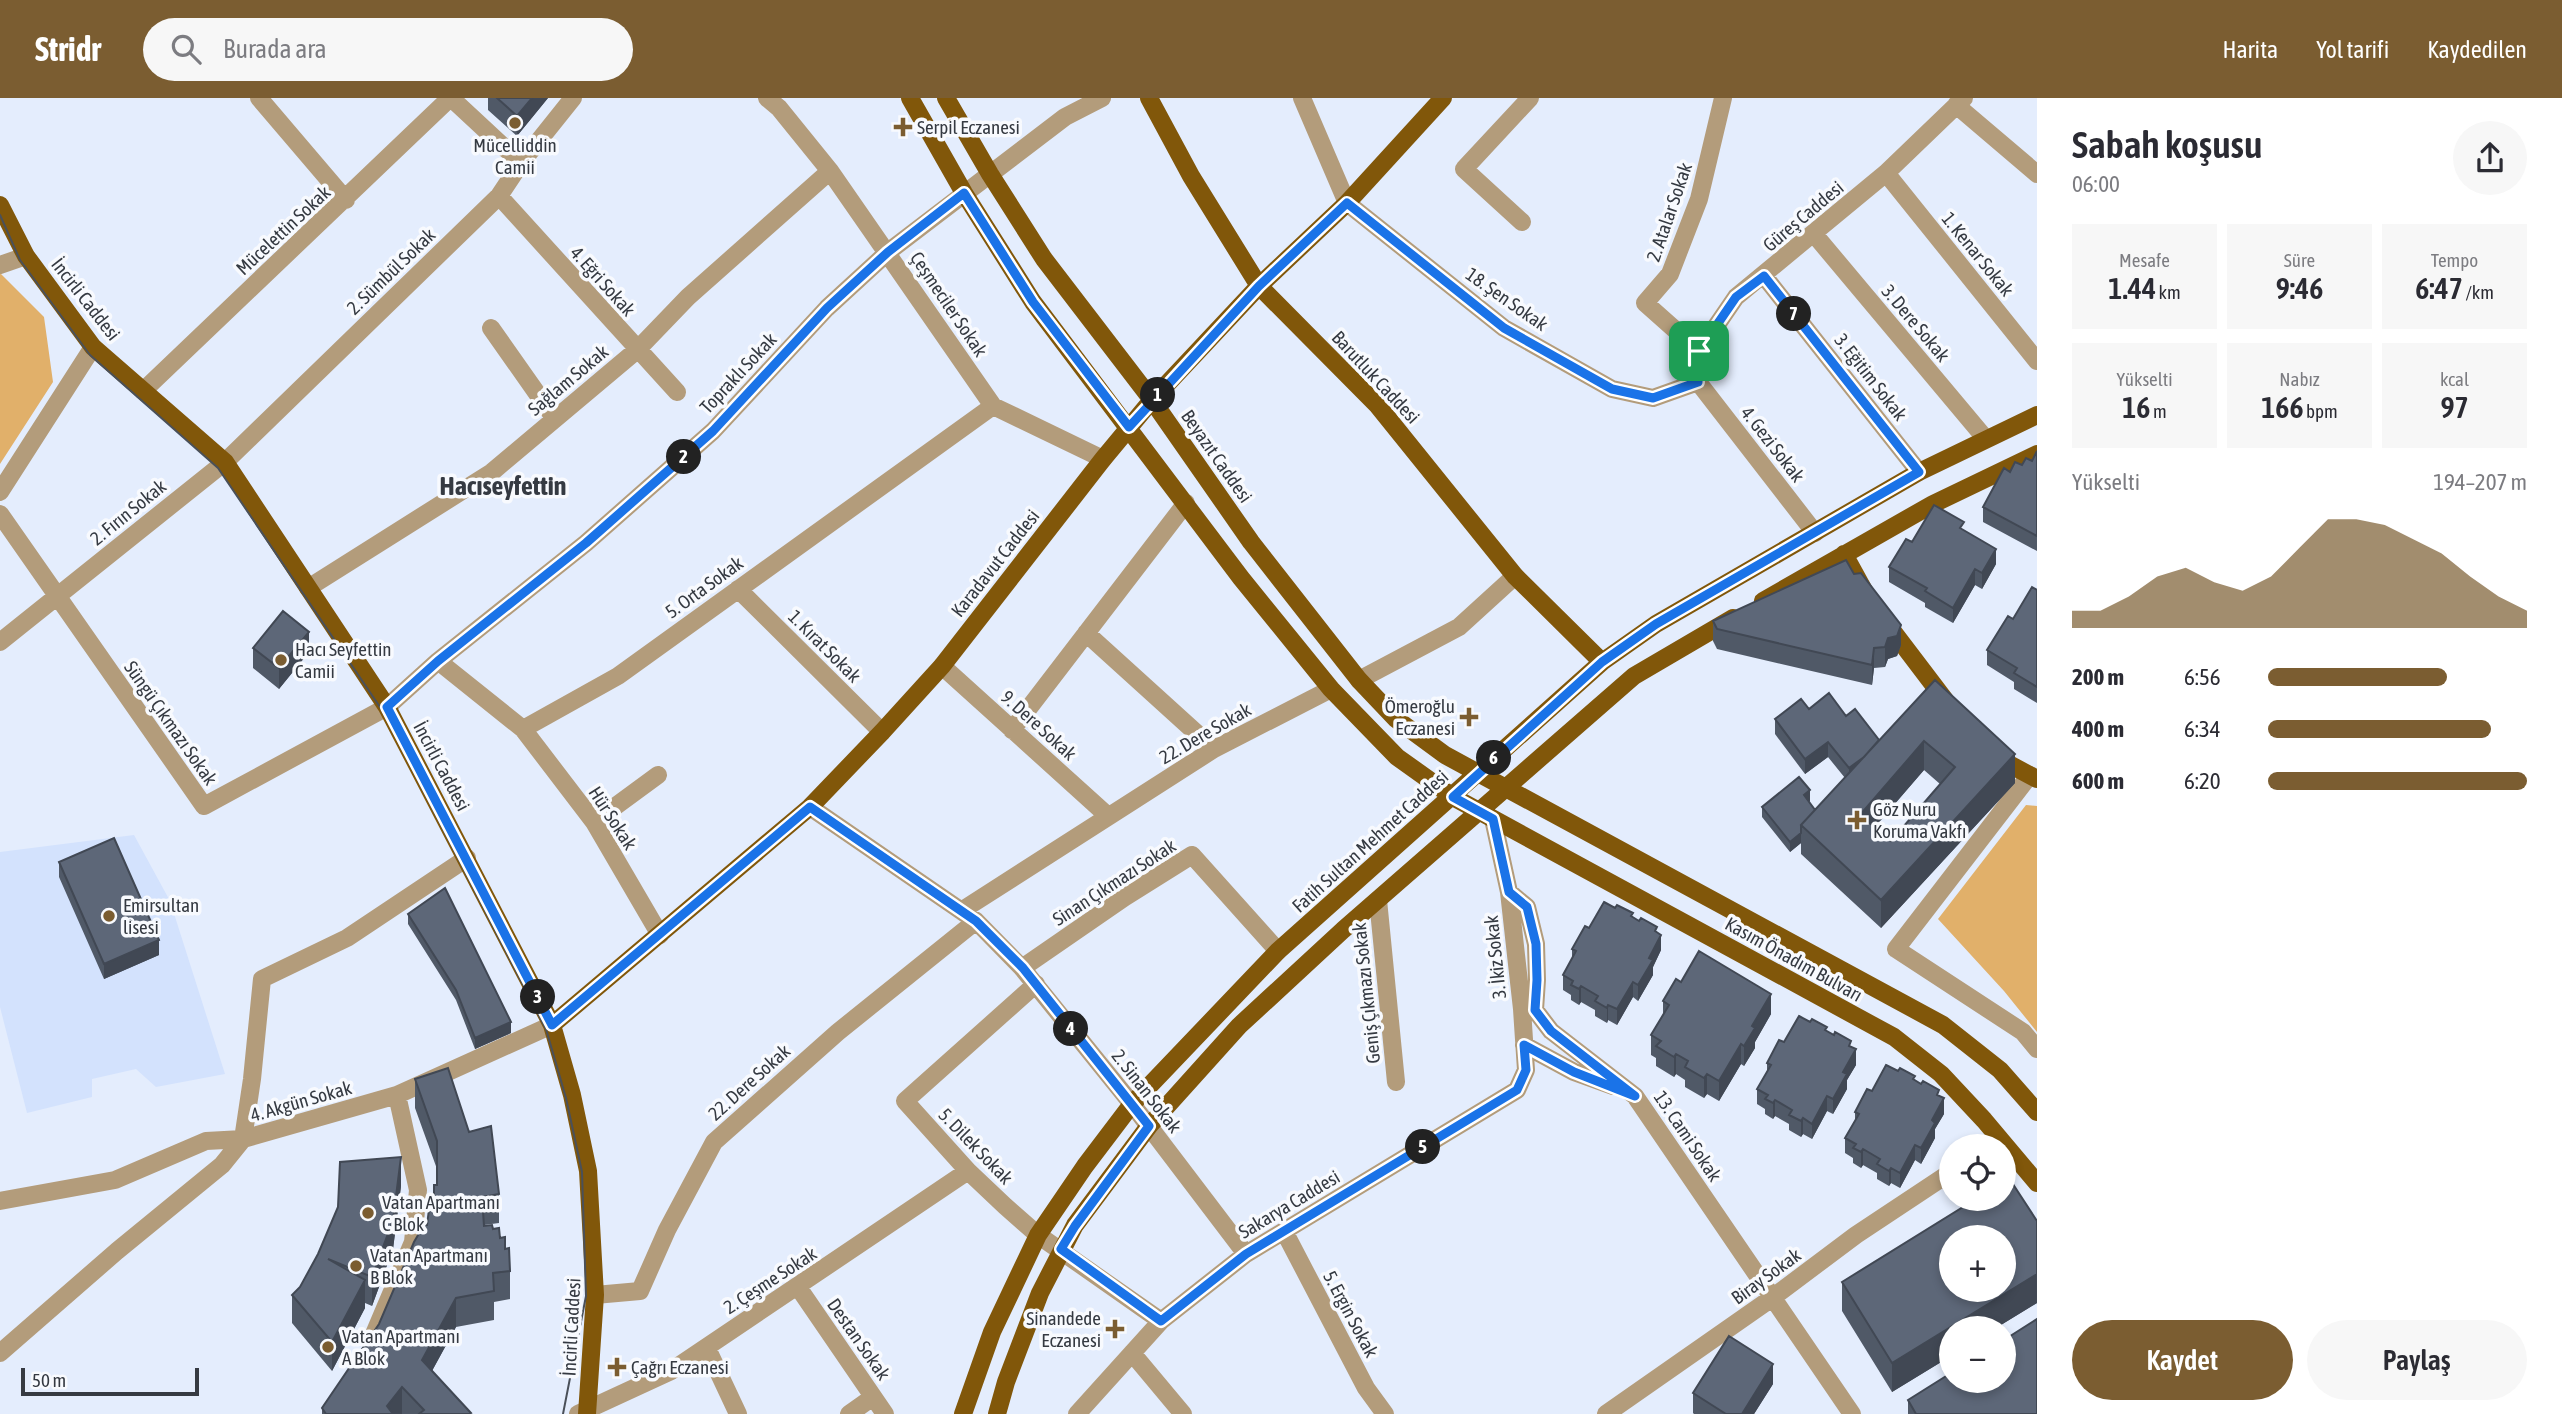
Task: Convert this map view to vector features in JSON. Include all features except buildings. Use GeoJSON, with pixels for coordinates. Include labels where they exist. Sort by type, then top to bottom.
{"type":"FeatureCollection","features":[{"type":"Feature","properties":{"kind":"main road"},"geometry":{"type":"LineString","coordinates":[[910,98],[964,193],[1033,302],[1241,578],[1331,689],[1397,758],[1453,797]]}},
{"type":"Feature","properties":{"kind":"main road","name":"Beyazıt Caddesi"},"geometry":{"type":"LineString","coordinates":[[946,98],[1044,259],[1152,400],[1251,542],[1359,680],[1396,719],[1444,755],[1506,787]]}},
{"type":"Feature","properties":{"kind":"main road","name":"Barutluk Caddesi"},"geometry":{"type":"LineString","coordinates":[[1149,98],[1191,176],[1259,286],[1378,406],[1515,576],[1602,662]]}},
{"type":"Feature","properties":{"kind":"main road","name":"Karadavut Caddesi"},"geometry":{"type":"LineString","coordinates":[[552,1025],[810,807],[942,666],[1152,400],[1259,286],[1347,203],[1443,98]]}},
{"type":"Feature","properties":{"kind":"main road","name":"İncirli Caddesi"},"geometry":{"type":"LineString","coordinates":[[0,205],[26,256],[93,347],[225,462],[387,707],[552,1025],[572,1096],[588,1171],[594,1240],[595,1295],[584,1413]]}},
{"type":"Feature","properties":{"kind":"main road","name":"Fatih Sultan Mehmet Caddesi"},"geometry":{"type":"LineString","coordinates":[[963,1414],[992,1332],[1038,1235],[1132,1104],[1278,951],[1602,662],[1656,624],[1919,472],[2037,415]]}},
{"type":"Feature","properties":{"kind":"main road"},"geometry":{"type":"LineString","coordinates":[[996,1414],[1040,1293],[1061,1249],[1096,1196],[1149,1126],[1239,1027],[1378,900],[1486,815],[1506,787],[1634,676],[1933,504],[2037,454]]}},
{"type":"Feature","properties":{"kind":"main road"},"geometry":{"type":"LineString","coordinates":[[1844,554],[1876,610],[1955,711]]}},
{"type":"Feature","properties":{"kind":"main road"},"geometry":{"type":"LineString","coordinates":[[1981,737],[2007,763],[2033,777]]}},
{"type":"Feature","properties":{"kind":"main road","name":"Kasım Önadım Bulvarı"},"geometry":{"type":"LineString","coordinates":[[1506,787],[1943,1025],[2000,1070],[2037,1112]]}},
{"type":"Feature","properties":{"kind":"main road","name":"Kasım Önadım Bulvarı"},"geometry":{"type":"LineString","coordinates":[[1453,797],[1894,1037],[1941,1074],[1988,1134]]}},
{"type":"Feature","properties":{"kind":"main road","name":"Kasım Önadım Bulvarı"},"geometry":{"type":"LineString","coordinates":[[2016,1163],[2037,1183]]}},
{"type":"Feature","properties":{"kind":"street"},"geometry":{"type":"LineString","coordinates":[[259,98],[346,200]]}},
{"type":"Feature","properties":{"kind":"street"},"geometry":{"type":"LineString","coordinates":[[451,98],[521,163]]}},
{"type":"Feature","properties":{"kind":"street","name":"Mücelettin Sokak"},"geometry":{"type":"LineString","coordinates":[[143,391],[451,98]]}},
{"type":"Feature","properties":{"kind":"street","name":"2. Sümbül Sokak"},"geometry":{"type":"LineString","coordinates":[[225,462],[499,197],[521,163],[573,98]]}},
{"type":"Feature","properties":{"kind":"street","name":"Çeşmeciler Sokak"},"geometry":{"type":"LineString","coordinates":[[767,98],[779,108],[830,171],[993,405],[1103,459]]}},
{"type":"Feature","properties":{"kind":"street","name":"Topraklı Sokak"},"geometry":{"type":"LineString","coordinates":[[387,707],[438,661],[586,543],[713,431],[827,308],[888,252],[1065,117],[1102,98]]}},
{"type":"Feature","properties":{"kind":"street"},"geometry":{"type":"LineString","coordinates":[[1302,98],[1347,203]]}},
{"type":"Feature","properties":{"kind":"street"},"geometry":{"type":"LineString","coordinates":[[1522,222],[1464,169],[1531,98]]}},
{"type":"Feature","properties":{"kind":"street","name":"2. Atalar Sokak"},"geometry":{"type":"LineString","coordinates":[[1699,351],[1645,303],[1670,274],[1694,212],[1723,98]]}},
{"type":"Feature","properties":{"kind":"street"},"geometry":{"type":"LineString","coordinates":[[1960,102],[2037,174]]}},
{"type":"Feature","properties":{"kind":"street","name":"Güreş Caddesi"},"geometry":{"type":"LineString","coordinates":[[1699,351],[1736,297],[1886,173],[1960,102]]}},
{"type":"Feature","properties":{"kind":"street","name":"Sağlam Sokak"},"geometry":{"type":"LineString","coordinates":[[308,588],[492,472],[636,350],[688,297],[830,171]]}},
{"type":"Feature","properties":{"kind":"street","name":"1. Kenar Sokak"},"geometry":{"type":"LineString","coordinates":[[1886,173],[2037,361]]}},
{"type":"Feature","properties":{"kind":"street","name":"4. Eğri Sokak"},"geometry":{"type":"LineString","coordinates":[[499,197],[677,393]]}},
{"type":"Feature","properties":{"kind":"street","name":"18. Şen Sokak"},"geometry":{"type":"LineString","coordinates":[[1347,203],[1504,328],[1612,389],[1653,398],[1698,382]]}},
{"type":"Feature","properties":{"kind":"street","name":"3. Dere Sokak"},"geometry":{"type":"LineString","coordinates":[[1814,234],[1985,438]]}},
{"type":"Feature","properties":{"kind":"street"},"geometry":{"type":"LineString","coordinates":[[0,265],[26,256]]}},
{"type":"Feature","properties":{"kind":"street","name":"3. Eğitim Sokak"},"geometry":{"type":"LineString","coordinates":[[1764,276],[1919,472]]}},
{"type":"Feature","properties":{"kind":"street"},"geometry":{"type":"LineString","coordinates":[[491,328],[555,419]]}},
{"type":"Feature","properties":{"kind":"street"},"geometry":{"type":"LineString","coordinates":[[0,492],[93,347]]}},
{"type":"Feature","properties":{"kind":"street"},"geometry":{"type":"LineString","coordinates":[[1698,382],[1699,351]]}},
{"type":"Feature","properties":{"kind":"street","name":"4. Gezi Sokak"},"geometry":{"type":"LineString","coordinates":[[1698,382],[1815,533]]}},
{"type":"Feature","properties":{"kind":"street","name":"5. Orta Sokak"},"geometry":{"type":"LineString","coordinates":[[523,729],[618,676],[993,405]]}},
{"type":"Feature","properties":{"kind":"street","name":"2. Fırın Sokak"},"geometry":{"type":"LineString","coordinates":[[0,642],[225,462]]}},
{"type":"Feature","properties":{"kind":"street"},"geometry":{"type":"LineString","coordinates":[[1012,730],[1186,503]]}},
{"type":"Feature","properties":{"kind":"street"},"geometry":{"type":"LineString","coordinates":[[0,514],[58,595]]}},
{"type":"Feature","properties":{"kind":"street"},"geometry":{"type":"LineString","coordinates":[[1359,680],[1459,627],[1515,576]]}},
{"type":"Feature","properties":{"kind":"street","name":"1. Kırat Sokak"},"geometry":{"type":"LineString","coordinates":[[738,589],[882,732]]}},
{"type":"Feature","properties":{"kind":"street","name":"Süngü Çıkmazı Sokak"},"geometry":{"type":"LineString","coordinates":[[58,595],[204,806],[387,707]]}},
{"type":"Feature","properties":{"kind":"street"},"geometry":{"type":"LineString","coordinates":[[1086,633],[1214,749]]}},
{"type":"Feature","properties":{"kind":"street"},"geometry":{"type":"LineString","coordinates":[[438,661],[523,729]]}},
{"type":"Feature","properties":{"kind":"street","name":"9. Dere Sokak"},"geometry":{"type":"LineString","coordinates":[[942,666],[1108,816]]}},
{"type":"Feature","properties":{"kind":"street","name":"22. Dere Sokak"},"geometry":{"type":"LineString","coordinates":[[595,1295],[640,1291],[667,1230],[714,1142],[969,916],[1108,816],[1214,749],[1331,689]]}},
{"type":"Feature","properties":{"kind":"street","name":"Hür Sokak"},"geometry":{"type":"LineString","coordinates":[[523,729],[594,822],[660,935]]}},
{"type":"Feature","properties":{"kind":"street"},"geometry":{"type":"LineString","coordinates":[[594,822],[658,775]]}},
{"type":"Feature","properties":{"kind":"street"},"geometry":{"type":"LineString","coordinates":[[2033,777],[1896,949],[2023,1032],[2037,1049]]}},
{"type":"Feature","properties":{"kind":"street","name":"2. Sinan Sokak"},"geometry":{"type":"LineString","coordinates":[[810,807],[969,916],[1023,968],[1132,1104],[1246,1254]]}},
{"type":"Feature","properties":{"kind":"street","name":"3. İkiz Sokak"},"geometry":{"type":"LineString","coordinates":[[1486,815],[1509,892],[1526,1070],[1517,1090]]}},
{"type":"Feature","properties":{"kind":"street","name":"Sinan Çıkmazı Sokak"},"geometry":{"type":"LineString","coordinates":[[1023,968],[1125,897],[1192,855],[1278,951]]}},
{"type":"Feature","properties":{"kind":"street"},"geometry":{"type":"LineString","coordinates":[[0,1201],[115,1180],[206,1141],[243,1139],[262,979],[348,938],[467,858]]}},
{"type":"Feature","properties":{"kind":"street","name":"13. Cami Sokak"},"geometry":{"type":"LineString","coordinates":[[1509,892],[1527,907],[1536,944],[1535,1010],[1551,1031],[1635,1096],[1852,1414]]}},
{"type":"Feature","properties":{"kind":"street","name":"Geniş Çıkmazı Sokak"},"geometry":{"type":"LineString","coordinates":[[1378,900],[1396,1082]]}},
{"type":"Feature","properties":{"kind":"street","name":"5. Dilek Sokak"},"geometry":{"type":"LineString","coordinates":[[1036,984],[905,1101],[968,1171],[1038,1235],[1161,1321]]}},
{"type":"Feature","properties":{"kind":"street","name":"4. Akgün Sokak"},"geometry":{"type":"LineString","coordinates":[[1,1350],[222,1165],[243,1139],[397,1096],[552,1025]]}},
{"type":"Feature","properties":{"kind":"street"},"geometry":{"type":"LineString","coordinates":[[1524,1045],[1574,1072],[1635,1096]]}},
{"type":"Feature","properties":{"kind":"street","name":"Sakarya Caddesi"},"geometry":{"type":"LineString","coordinates":[[1077,1414],[1161,1321],[1246,1254],[1517,1090]]}},
{"type":"Feature","properties":{"kind":"street"},"geometry":{"type":"LineString","coordinates":[[365,1348],[379,1327],[413,1242],[418,1190],[397,1096]]}},
{"type":"Feature","properties":{"kind":"street","name":"2. Çeşme Sokak"},"geometry":{"type":"LineString","coordinates":[[584,1413],[671,1371],[968,1171]]}},
{"type":"Feature","properties":{"kind":"street","name":"Biray Sokak"},"geometry":{"type":"LineString","coordinates":[[1617,1411],[1856,1235],[1939,1180]]}},
{"type":"Feature","properties":{"kind":"street","name":"5. Ergin Sokak"},"geometry":{"type":"LineString","coordinates":[[1284,1231],[1366,1388],[1385,1414]]}},
{"type":"Feature","properties":{"kind":"street","name":"Destan Sokak"},"geometry":{"type":"LineString","coordinates":[[798,1287],[885,1414]]}},
{"type":"Feature","properties":{"kind":"street"},"geometry":{"type":"LineString","coordinates":[[706,1348],[738,1414]]}},
{"type":"Feature","properties":{"kind":"street"},"geometry":{"type":"LineString","coordinates":[[1132,1353],[1183,1414]]}},
{"type":"Feature","properties":{"kind":"street"},"geometry":{"type":"LineString","coordinates":[[849,1414],[873,1397]]}},
{"type":"Feature","properties":{"kind":"shaded area"},"geometry":{"type":"Polygon","coordinates":[[[0,273],[44,317],[53,382],[0,464],[0,273]]]}},
{"type":"Feature","properties":{"kind":"shaded area"},"geometry":{"type":"Polygon","coordinates":[[[2026,805],[2037,806],[2037,1032],[2004,991],[1938,919],[2026,805]]]}},
{"type":"Feature","properties":{"kind":"shaded area"},"geometry":{"type":"Polygon","coordinates":[[[134,835],[170,901],[225,1074],[156,1087],[136,1069],[92,1079],[92,1097],[27,1113],[0,1007],[0,852],[134,835]]]}},
{"type":"Feature","properties":{"kind":"tram line"},"geometry":{"type":"LineString","coordinates":[[0,215],[20,260],[90,355],[218,468],[382,710],[546,1029],[566,1098],[582,1172],[586,1296],[563,1414]]}},
{"type":"Feature","properties":{"kind":"place","name":"Mücelliddin Camii"},"geometry":{"type":"Point","coordinates":[515,123]}},
{"type":"Feature","properties":{"kind":"place","name":"Serpil Eczanesi"},"geometry":{"type":"Point","coordinates":[903,127]}},
{"type":"Feature","properties":{"kind":"place","name":"Hacı Seyfettin Camii"},"geometry":{"type":"Point","coordinates":[281,660]}},
{"type":"Feature","properties":{"kind":"place","name":"Ömeroğlu Eczanesi"},"geometry":{"type":"Point","coordinates":[1469,717]}},
{"type":"Feature","properties":{"kind":"place","name":"Göz Nuru Koruma Vakfı"},"geometry":{"type":"Point","coordinates":[1857,820]}},
{"type":"Feature","properties":{"kind":"place","name":"Emirsultan lisesi"},"geometry":{"type":"Point","coordinates":[109,916]}},
{"type":"Feature","properties":{"kind":"place","name":"Vatan Apartmanı C Blok"},"geometry":{"type":"Point","coordinates":[368,1213]}},
{"type":"Feature","properties":{"kind":"place","name":"Vatan Apartmanı B Blok"},"geometry":{"type":"Point","coordinates":[356,1266]}},
{"type":"Feature","properties":{"kind":"place","name":"Sinandede Eczanesi"},"geometry":{"type":"Point","coordinates":[1115,1329]}},
{"type":"Feature","properties":{"kind":"place","name":"Vatan Apartmanı A Blok"},"geometry":{"type":"Point","coordinates":[328,1347]}},
{"type":"Feature","properties":{"kind":"place","name":"Çağrı Eczanesi"},"geometry":{"type":"Point","coordinates":[617,1367]}},
{"type":"Feature","properties":{"kind":"district","name":"Hacıseyfettin"},"geometry":{"type":"Point","coordinates":[503,486]}},
{"type":"Feature","properties":{"kind":"route"},"geometry":{"type":"LineString","coordinates":[[964,193],[1033,302],[1129,427],[1259,286],[1347,203],[1504,328],[1612,389],[1653,398],[1698,382],[1699,351],[1736,297],[1764,276],[1919,472],[1656,624],[1602,662],[1453,797],[1493,819],[1509,892],[1527,907],[1536,944],[1535,1010],[1551,1031],[1635,1096],[1574,1072],[1524,1045],[1526,1070],[1517,1090],[1246,1254],[1161,1321],[1061,1249],[1124,1157],[1149,1126],[1023,968],[976,921],[810,807],[552,1025],[387,707],[438,661],[586,543],[713,431],[827,308],[888,252],[964,193]]}}]}
